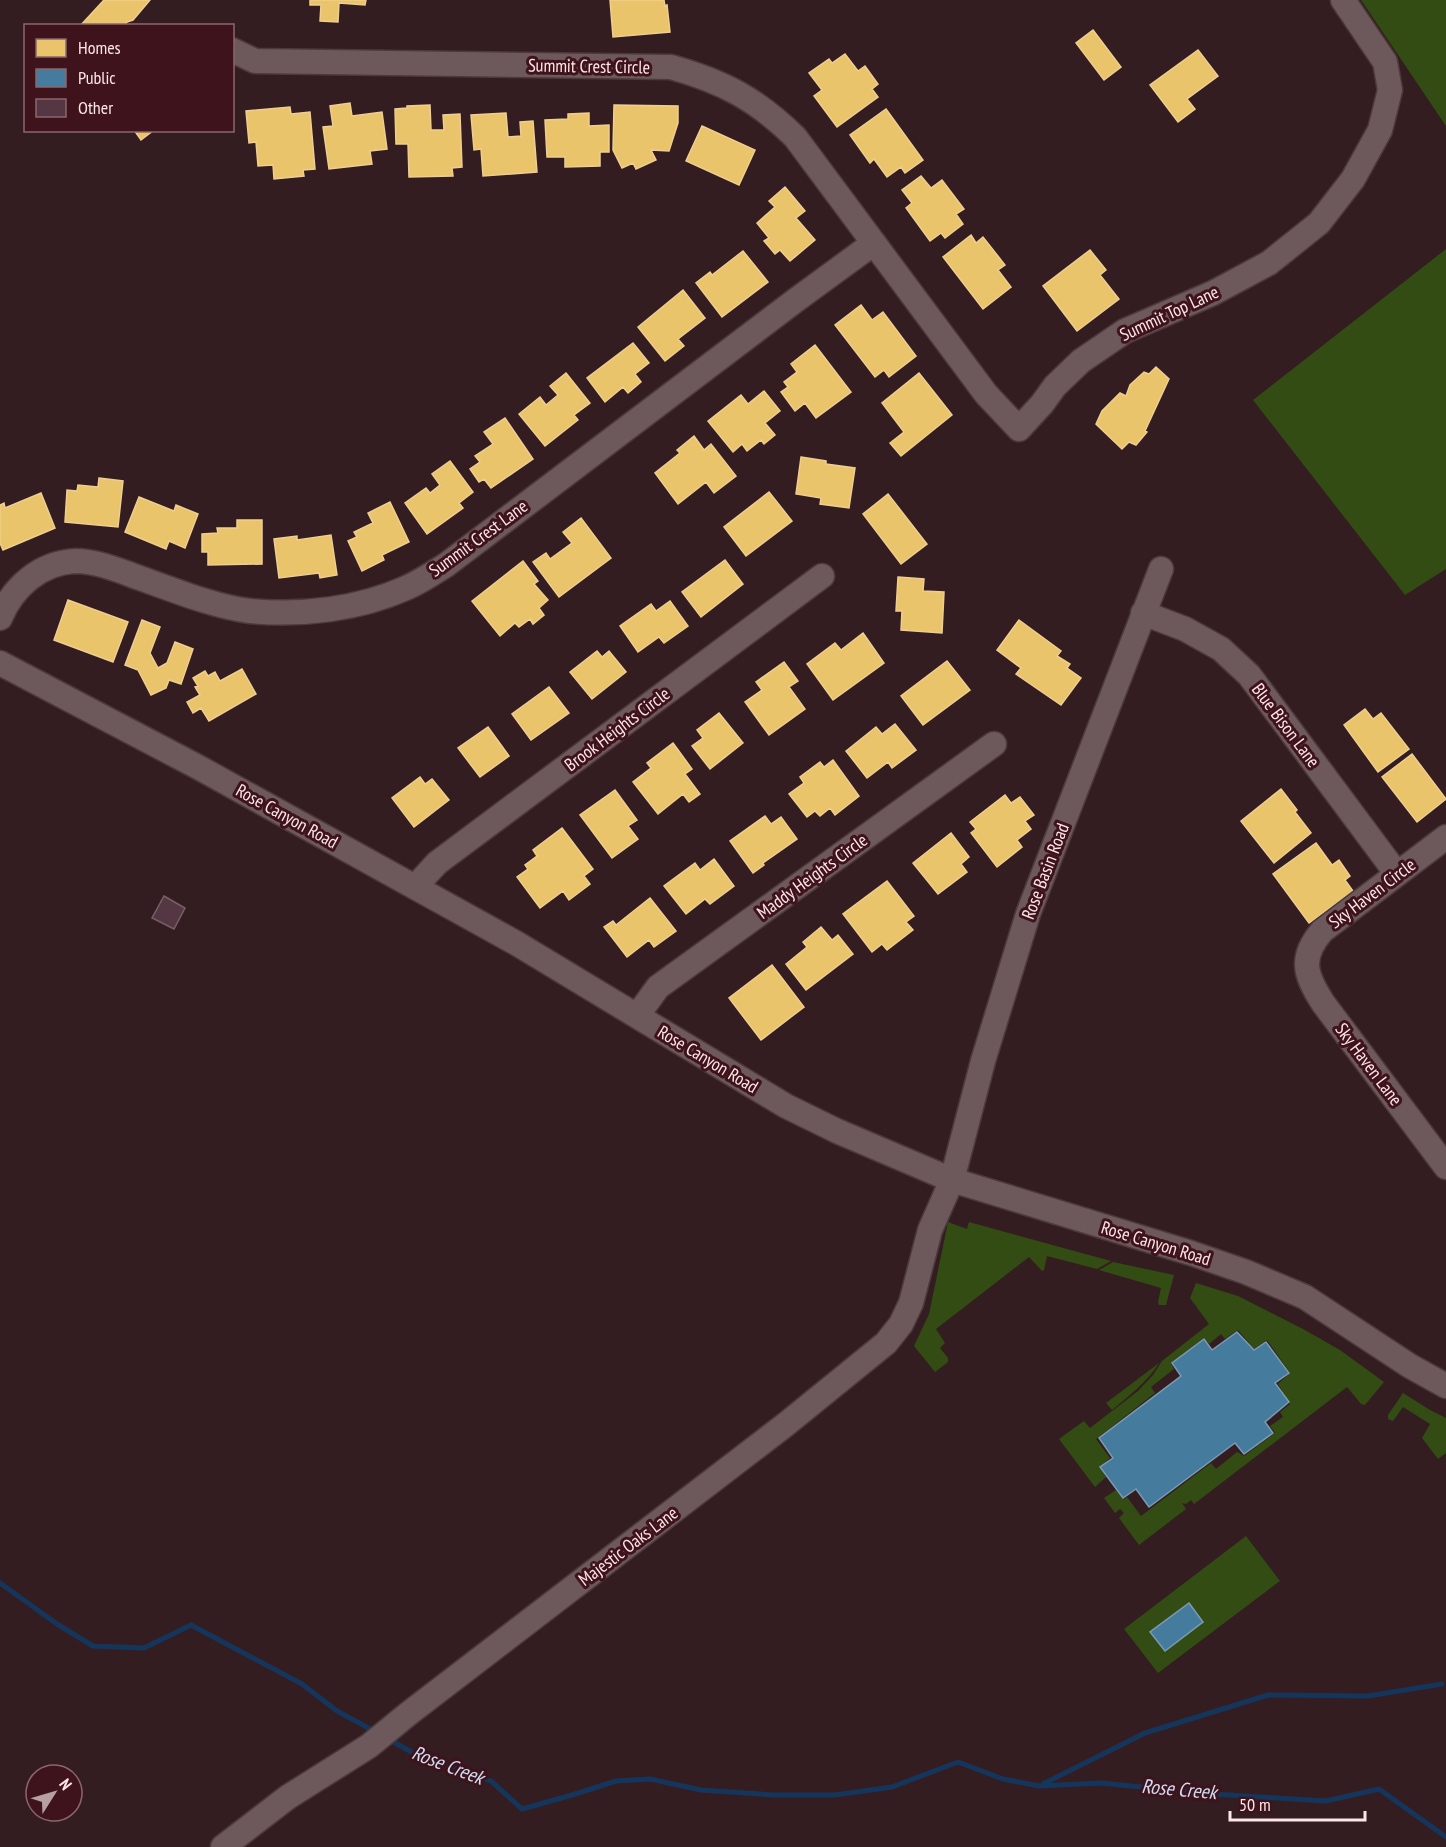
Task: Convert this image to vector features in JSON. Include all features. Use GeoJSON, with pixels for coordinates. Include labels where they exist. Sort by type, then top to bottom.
{"type":"FeatureCollection","features":[{"type":"Feature","properties":{"kind":"street","name":"Summit Top Lane"},"geometry":{"type":"LineString","coordinates":[[873,243],[986,394],[1018,429],[1042,404],[1055,386],[1081,361],[1125,331],[1213,293],[1269,263],[1319,223],[1353,179],[1380,130],[1390,90],[1385,62],[1343,0]]}},
{"type":"Feature","properties":{"kind":"street","name":"Summit Crest Circle"},"geometry":{"type":"LineString","coordinates":[[234,51],[255,61],[671,67],[702,76],[745,96],[775,117],[795,137],[873,243]]}},
{"type":"Feature","properties":{"kind":"street","name":"Summit Crest Lane"},"geometry":{"type":"LineString","coordinates":[[0,618],[5,606],[25,581],[49,566],[76,561],[108,566],[203,600],[249,611],[312,612],[369,601],[406,588],[446,565],[873,243]]}},
{"type":"Feature","properties":{"kind":"street","name":"Rose Basin Road"},"geometry":{"type":"LineString","coordinates":[[952,1180],[983,1061],[1028,914],[1161,569]]}},
{"type":"Feature","properties":{"kind":"street","name":"Brook Heights Circle"},"geometry":{"type":"LineString","coordinates":[[415,887],[438,863],[822,576]]}},
{"type":"Feature","properties":{"kind":"street","name":"Blue Bison Lane"},"geometry":{"type":"LineString","coordinates":[[1143,613],[1185,629],[1221,649],[1249,675],[1397,874]]}},
{"type":"Feature","properties":{"kind":"street","name":"Rose Canyon Road"},"geometry":{"type":"LineString","coordinates":[[0,663],[198,767],[516,943],[786,1106],[837,1131],[952,1180],[1191,1253],[1246,1272],[1305,1297],[1410,1366],[1446,1386]]}},
{"type":"Feature","properties":{"kind":"street","name":"Maddy Heights Circle"},"geometry":{"type":"LineString","coordinates":[[637,1016],[658,987],[994,744]]}},
{"type":"Feature","properties":{"kind":"street","name":"Sky Haven Circle"},"geometry":{"type":"LineString","coordinates":[[1306,955],[1312,942],[1322,931],[1446,837]]}},
{"type":"Feature","properties":{"kind":"street","name":"Sky Haven Lane"},"geometry":{"type":"LineString","coordinates":[[1306,955],[1307,973],[1313,988],[1446,1167]]}},
{"type":"Feature","properties":{"kind":"street","name":"Majestic Oaks Lane"},"geometry":{"type":"LineString","coordinates":[[223,1847],[288,1797],[369,1746],[785,1425],[886,1343],[901,1324],[911,1303],[930,1230],[952,1180]]}},
{"type":"Feature","properties":{"kind":"green space"},"geometry":{"type":"Polygon","coordinates":[[[1361,0],[1446,0],[1446,126],[1361,0]]]}},
{"type":"Feature","properties":{"kind":"green space"},"geometry":{"type":"Polygon","coordinates":[[[1446,249],[1446,569],[1405,595],[1253,400],[1446,249]]]}},
{"type":"Feature","properties":{"kind":"green space"},"geometry":{"type":"Polygon","coordinates":[[[948,1222],[967,1229],[969,1222],[1111,1261],[1097,1269],[1047,1256],[1042,1271],[1029,1257],[936,1329],[945,1343],[940,1348],[948,1358],[948,1362],[935,1372],[914,1346],[929,1314],[948,1222]]]}},
{"type":"Feature","properties":{"kind":"green space"},"geometry":{"type":"Polygon","coordinates":[[[1113,1262],[1174,1275],[1166,1305],[1159,1305],[1158,1302],[1161,1288],[1099,1270],[1113,1262]]]}},
{"type":"Feature","properties":{"kind":"green space"},"geometry":{"type":"Polygon","coordinates":[[[1196,1283],[1238,1296],[1303,1329],[1340,1350],[1384,1382],[1365,1405],[1361,1404],[1347,1387],[1194,1504],[1191,1500],[1186,1504],[1182,1503],[1186,1509],[1139,1545],[1119,1518],[1124,1513],[1120,1509],[1115,1513],[1104,1498],[1116,1490],[1124,1499],[1127,1497],[1141,1516],[1211,1463],[1216,1469],[1237,1452],[1244,1456],[1275,1433],[1270,1426],[1283,1417],[1280,1412],[1290,1404],[1278,1384],[1290,1373],[1267,1340],[1254,1349],[1238,1330],[1225,1339],[1221,1334],[1209,1344],[1204,1338],[1171,1363],[1174,1369],[1151,1387],[1155,1393],[1096,1439],[1110,1458],[1100,1467],[1106,1477],[1095,1487],[1059,1439],[1084,1421],[1090,1428],[1138,1391],[1162,1361],[1209,1324],[1190,1298],[1196,1283]]]}},
{"type":"Feature","properties":{"kind":"green space"},"geometry":{"type":"Polygon","coordinates":[[[1159,1363],[1143,1383],[1112,1410],[1106,1403],[1159,1363]]]}},
{"type":"Feature","properties":{"kind":"green space"},"geometry":{"type":"Polygon","coordinates":[[[1403,1393],[1446,1418],[1446,1453],[1438,1459],[1422,1438],[1430,1424],[1403,1407],[1393,1421],[1388,1419],[1388,1415],[1403,1393]]]}},
{"type":"Feature","properties":{"kind":"green space"},"geometry":{"type":"Polygon","coordinates":[[[1246,1536],[1280,1581],[1158,1673],[1124,1629],[1246,1536]]]}},
{"type":"Feature","properties":{"kind":"building: Homes"},"geometry":{"type":"Polygon","coordinates":[[[104,0],[150,0],[133,20],[126,24],[82,24],[104,0]]]}},
{"type":"Feature","properties":{"kind":"building: Homes"},"geometry":{"type":"Polygon","coordinates":[[[310,0],[366,0],[365,5],[339,3],[338,22],[320,21],[321,5],[310,5],[310,0]]]}},
{"type":"Feature","properties":{"kind":"building: Homes"},"geometry":{"type":"Polygon","coordinates":[[[610,0],[664,0],[665,6],[667,5],[670,32],[613,37],[610,0]]]}},
{"type":"Feature","properties":{"kind":"building: Homes"},"geometry":{"type":"Polygon","coordinates":[[[1093,30],[1121,67],[1104,80],[1076,43],[1093,30]]]}},
{"type":"Feature","properties":{"kind":"building: Homes"},"geometry":{"type":"Polygon","coordinates":[[[1198,50],[1218,76],[1187,99],[1195,109],[1178,122],[1150,85],[1198,50]]]}},
{"type":"Feature","properties":{"kind":"building: Homes"},"geometry":{"type":"Polygon","coordinates":[[[845,54],[858,71],[865,66],[878,84],[872,89],[878,97],[837,127],[814,96],[822,90],[809,73],[829,59],[832,63],[845,54]]]}},
{"type":"Feature","properties":{"kind":"building: Homes"},"geometry":{"type":"Polygon","coordinates":[[[350,103],[352,116],[382,112],[387,149],[370,151],[372,164],[329,169],[323,127],[333,126],[330,106],[350,103]]]}},
{"type":"Feature","properties":{"kind":"building: Homes"},"geometry":{"type":"Polygon","coordinates":[[[430,105],[431,130],[444,130],[443,115],[460,114],[462,167],[452,168],[453,176],[409,177],[408,144],[396,144],[395,109],[430,105]]]}},
{"type":"Feature","properties":{"kind":"building: Homes"},"geometry":{"type":"Polygon","coordinates":[[[614,105],[678,106],[678,123],[669,151],[651,150],[656,160],[636,169],[633,163],[622,168],[613,150],[614,105]]]}},
{"type":"Feature","properties":{"kind":"building: Homes"},"geometry":{"type":"Polygon","coordinates":[[[290,107],[291,114],[310,112],[315,169],[303,170],[304,176],[274,179],[273,165],[258,166],[256,142],[249,143],[246,111],[290,107]]]}},
{"type":"Feature","properties":{"kind":"building: Homes"},"geometry":{"type":"Polygon","coordinates":[[[886,109],[923,160],[905,173],[901,167],[887,177],[874,159],[870,163],[850,135],[886,109]]]}},
{"type":"Feature","properties":{"kind":"building: Homes"},"geometry":{"type":"Polygon","coordinates":[[[506,113],[508,137],[521,136],[520,122],[533,121],[537,172],[483,176],[481,149],[474,150],[471,115],[506,113]]]}},
{"type":"Feature","properties":{"kind":"building: Homes"},"geometry":{"type":"Polygon","coordinates":[[[589,113],[589,126],[609,125],[609,152],[600,152],[600,166],[565,167],[565,157],[547,157],[545,120],[568,119],[568,114],[589,113]]]}},
{"type":"Feature","properties":{"kind":"building: Homes"},"geometry":{"type":"Polygon","coordinates":[[[702,126],[755,150],[739,185],[686,161],[702,126]]]}},
{"type":"Feature","properties":{"kind":"building: Homes"},"geometry":{"type":"Polygon","coordinates":[[[135,132],[151,132],[141,140],[135,132]]]}},
{"type":"Feature","properties":{"kind":"building: Homes"},"geometry":{"type":"Polygon","coordinates":[[[921,176],[931,188],[942,180],[964,209],[956,214],[963,224],[945,238],[941,233],[930,241],[906,208],[912,203],[902,190],[921,176]]]}},
{"type":"Feature","properties":{"kind":"building: Homes"},"geometry":{"type":"Polygon","coordinates":[[[785,187],[805,211],[796,218],[815,240],[790,261],[780,250],[775,254],[764,241],[769,238],[757,223],[775,207],[769,201],[785,187]]]}},
{"type":"Feature","properties":{"kind":"building: Homes"},"geometry":{"type":"Polygon","coordinates":[[[971,235],[976,243],[983,237],[1005,265],[998,270],[1011,287],[983,309],[943,257],[971,235]]]}},
{"type":"Feature","properties":{"kind":"building: Homes"},"geometry":{"type":"Polygon","coordinates":[[[1090,250],[1106,270],[1100,275],[1119,299],[1077,331],[1043,286],[1090,250]]]}},
{"type":"Feature","properties":{"kind":"building: Homes"},"geometry":{"type":"Polygon","coordinates":[[[743,251],[768,282],[722,317],[696,283],[710,272],[712,275],[743,251]]]}},
{"type":"Feature","properties":{"kind":"building: Homes"},"geometry":{"type":"Polygon","coordinates":[[[683,290],[705,318],[678,339],[684,346],[665,361],[638,327],[683,290]]]}},
{"type":"Feature","properties":{"kind":"building: Homes"},"geometry":{"type":"Polygon","coordinates":[[[861,305],[872,320],[883,312],[916,356],[889,377],[884,370],[875,377],[835,325],[861,305]]]}},
{"type":"Feature","properties":{"kind":"building: Homes"},"geometry":{"type":"Polygon","coordinates":[[[633,343],[649,363],[635,374],[641,382],[628,393],[623,387],[605,402],[587,378],[633,343]]]}},
{"type":"Feature","properties":{"kind":"building: Homes"},"geometry":{"type":"Polygon","coordinates":[[[815,345],[851,392],[816,418],[805,403],[795,411],[781,392],[788,387],[784,382],[797,372],[791,364],[815,345]]]}},
{"type":"Feature","properties":{"kind":"building: Homes"},"geometry":{"type":"Polygon","coordinates":[[[1156,367],[1169,379],[1145,431],[1147,432],[1136,445],[1129,442],[1122,449],[1096,424],[1102,411],[1120,393],[1126,396],[1130,385],[1144,372],[1149,374],[1156,367]]]}},
{"type":"Feature","properties":{"kind":"building: Homes"},"geometry":{"type":"Polygon","coordinates":[[[566,373],[590,403],[574,415],[578,420],[545,446],[519,414],[540,397],[546,405],[558,395],[550,386],[566,373]]]}},
{"type":"Feature","properties":{"kind":"building: Homes"},"geometry":{"type":"Polygon","coordinates":[[[919,373],[952,415],[901,456],[890,443],[904,432],[882,403],[919,373]]]}},
{"type":"Feature","properties":{"kind":"building: Homes"},"geometry":{"type":"Polygon","coordinates":[[[764,391],[780,411],[765,423],[775,435],[764,444],[761,440],[747,451],[742,444],[733,452],[708,421],[741,395],[748,404],[764,391]]]}},
{"type":"Feature","properties":{"kind":"building: Homes"},"geometry":{"type":"Polygon","coordinates":[[[505,418],[533,459],[491,488],[484,479],[479,482],[470,469],[480,462],[475,456],[493,444],[484,432],[505,418]]]}},
{"type":"Feature","properties":{"kind":"building: Homes"},"geometry":{"type":"Polygon","coordinates":[[[694,436],[704,450],[711,444],[736,476],[714,493],[706,482],[678,504],[655,473],[680,453],[677,450],[694,436]]]}},
{"type":"Feature","properties":{"kind":"building: Homes"},"geometry":{"type":"Polygon","coordinates":[[[801,457],[826,461],[826,464],[855,468],[849,508],[820,504],[821,498],[796,494],[801,457]]]}},
{"type":"Feature","properties":{"kind":"building: Homes"},"geometry":{"type":"Polygon","coordinates":[[[450,461],[473,492],[459,503],[463,508],[427,534],[405,503],[426,488],[430,493],[440,485],[432,474],[450,461]]]}},
{"type":"Feature","properties":{"kind":"building: Homes"},"geometry":{"type":"Polygon","coordinates":[[[99,478],[123,481],[118,527],[65,522],[67,490],[77,491],[78,485],[98,487],[99,478]]]}},
{"type":"Feature","properties":{"kind":"building: Homes"},"geometry":{"type":"Polygon","coordinates":[[[769,492],[792,521],[746,556],[724,527],[769,492]]]}},
{"type":"Feature","properties":{"kind":"building: Homes"},"geometry":{"type":"Polygon","coordinates":[[[41,493],[55,528],[3,550],[0,543],[0,505],[4,503],[5,508],[41,493]]]}},
{"type":"Feature","properties":{"kind":"building: Homes"},"geometry":{"type":"Polygon","coordinates":[[[888,494],[927,544],[901,564],[863,514],[888,494]]]}},
{"type":"Feature","properties":{"kind":"building: Homes"},"geometry":{"type":"Polygon","coordinates":[[[139,497],[174,511],[176,505],[198,514],[185,548],[169,541],[166,549],[125,532],[139,497]]]}},
{"type":"Feature","properties":{"kind":"building: Homes"},"geometry":{"type":"Polygon","coordinates":[[[390,502],[409,542],[382,555],[384,560],[362,571],[348,541],[357,537],[354,532],[373,523],[368,513],[390,502]]]}},
{"type":"Feature","properties":{"kind":"building: Homes"},"geometry":{"type":"Polygon","coordinates":[[[581,518],[611,558],[559,597],[533,562],[546,553],[550,559],[572,543],[563,532],[581,518]]]}},
{"type":"Feature","properties":{"kind":"building: Homes"},"geometry":{"type":"Polygon","coordinates":[[[237,520],[262,520],[262,564],[208,565],[208,552],[202,552],[202,534],[218,533],[217,528],[237,528],[237,520]]]}},
{"type":"Feature","properties":{"kind":"building: Homes"},"geometry":{"type":"Polygon","coordinates":[[[331,535],[337,575],[320,578],[319,573],[279,578],[274,539],[297,536],[297,540],[331,535]]]}},
{"type":"Feature","properties":{"kind":"building: Homes"},"geometry":{"type":"Polygon","coordinates":[[[725,560],[743,584],[701,617],[682,592],[725,560]]]}},
{"type":"Feature","properties":{"kind":"building: Homes"},"geometry":{"type":"Polygon","coordinates":[[[523,561],[538,581],[534,584],[548,600],[539,608],[544,615],[533,624],[530,619],[519,627],[515,623],[500,636],[472,601],[523,561]]]}},
{"type":"Feature","properties":{"kind":"building: Homes"},"geometry":{"type":"Polygon","coordinates":[[[898,577],[924,579],[923,591],[944,592],[942,633],[901,630],[902,611],[896,611],[898,577]]]}},
{"type":"Feature","properties":{"kind":"building: Homes"},"geometry":{"type":"Polygon","coordinates":[[[68,600],[128,622],[113,662],[54,640],[68,600]]]}},
{"type":"Feature","properties":{"kind":"building: Homes"},"geometry":{"type":"Polygon","coordinates":[[[670,601],[688,626],[664,643],[659,637],[638,652],[620,626],[651,604],[656,611],[670,601]]]}},
{"type":"Feature","properties":{"kind":"building: Homes"},"geometry":{"type":"Polygon","coordinates":[[[142,620],[160,627],[150,653],[158,668],[167,663],[175,642],[193,649],[181,684],[169,680],[166,688],[151,695],[138,670],[125,665],[142,620]]]}},
{"type":"Feature","properties":{"kind":"building: Homes"},"geometry":{"type":"Polygon","coordinates":[[[1019,620],[1061,651],[1057,656],[1070,664],[1067,668],[1081,678],[1061,705],[1016,674],[1021,668],[997,650],[1019,620]]]}},
{"type":"Feature","properties":{"kind":"building: Homes"},"geometry":{"type":"Polygon","coordinates":[[[863,633],[884,663],[833,700],[807,664],[835,643],[841,650],[863,633]]]}},
{"type":"Feature","properties":{"kind":"building: Homes"},"geometry":{"type":"Polygon","coordinates":[[[597,651],[602,657],[609,651],[626,672],[592,699],[570,672],[597,651]]]}},
{"type":"Feature","properties":{"kind":"building: Homes"},"geometry":{"type":"Polygon","coordinates":[[[947,661],[970,690],[923,725],[901,696],[947,661]]]}},
{"type":"Feature","properties":{"kind":"building: Homes"},"geometry":{"type":"Polygon","coordinates":[[[784,662],[798,681],[789,687],[805,709],[769,735],[745,702],[762,690],[756,682],[784,662]]]}},
{"type":"Feature","properties":{"kind":"building: Homes"},"geometry":{"type":"Polygon","coordinates":[[[242,669],[256,694],[209,721],[201,708],[193,713],[187,702],[200,695],[193,678],[205,671],[208,676],[215,672],[220,681],[242,669]]]}},
{"type":"Feature","properties":{"kind":"building: Homes"},"geometry":{"type":"Polygon","coordinates":[[[549,687],[569,713],[531,740],[512,714],[549,687]]]}},
{"type":"Feature","properties":{"kind":"building: Homes"},"geometry":{"type":"Polygon","coordinates":[[[1365,709],[1373,719],[1381,713],[1409,749],[1378,772],[1344,725],[1365,709]]]}},
{"type":"Feature","properties":{"kind":"building: Homes"},"geometry":{"type":"Polygon","coordinates":[[[719,713],[743,743],[710,769],[692,746],[703,738],[697,730],[719,713]]]}},
{"type":"Feature","properties":{"kind":"building: Homes"},"geometry":{"type":"Polygon","coordinates":[[[895,724],[916,750],[892,768],[888,762],[867,778],[846,751],[876,727],[882,734],[895,724]]]}},
{"type":"Feature","properties":{"kind":"building: Homes"},"geometry":{"type":"Polygon","coordinates":[[[488,727],[509,756],[480,777],[458,748],[488,727]]]}},
{"type":"Feature","properties":{"kind":"building: Homes"},"geometry":{"type":"Polygon","coordinates":[[[673,743],[692,769],[685,774],[700,794],[689,802],[683,794],[658,814],[633,782],[651,768],[647,763],[673,743]]]}},
{"type":"Feature","properties":{"kind":"building: Homes"},"geometry":{"type":"Polygon","coordinates":[[[1412,754],[1446,799],[1417,822],[1382,777],[1412,754]]]}},
{"type":"Feature","properties":{"kind":"building: Homes"},"geometry":{"type":"Polygon","coordinates":[[[833,760],[859,796],[835,815],[830,808],[820,816],[815,811],[807,817],[789,794],[804,783],[800,777],[820,762],[824,767],[833,760]]]}},
{"type":"Feature","properties":{"kind":"building: Homes"},"geometry":{"type":"Polygon","coordinates":[[[420,777],[425,784],[432,779],[449,800],[414,827],[392,798],[420,777]]]}},
{"type":"Feature","properties":{"kind":"building: Homes"},"geometry":{"type":"Polygon","coordinates":[[[1281,789],[1311,833],[1274,863],[1241,821],[1281,789]]]}},
{"type":"Feature","properties":{"kind":"building: Homes"},"geometry":{"type":"Polygon","coordinates":[[[615,790],[637,820],[628,826],[638,839],[612,858],[580,815],[615,790]]]}},
{"type":"Feature","properties":{"kind":"building: Homes"},"geometry":{"type":"Polygon","coordinates":[[[1005,795],[1011,803],[1020,797],[1034,815],[1025,821],[1031,829],[1017,840],[1022,847],[997,867],[971,833],[976,829],[970,822],[1005,795]]]}},
{"type":"Feature","properties":{"kind":"building: Homes"},"geometry":{"type":"Polygon","coordinates":[[[765,816],[771,824],[781,817],[797,839],[753,873],[730,841],[765,816]]]}},
{"type":"Feature","properties":{"kind":"building: Homes"},"geometry":{"type":"Polygon","coordinates":[[[562,828],[593,869],[584,876],[590,884],[569,900],[563,891],[540,908],[517,877],[528,869],[525,865],[537,856],[533,850],[562,828]]]}},
{"type":"Feature","properties":{"kind":"building: Homes"},"geometry":{"type":"Polygon","coordinates":[[[951,833],[969,857],[961,864],[967,872],[938,894],[913,863],[951,833]]]}},
{"type":"Feature","properties":{"kind":"building: Homes"},"geometry":{"type":"Polygon","coordinates":[[[1316,843],[1332,865],[1339,860],[1350,876],[1345,880],[1353,891],[1309,923],[1273,874],[1316,843]]]}},
{"type":"Feature","properties":{"kind":"building: Homes"},"geometry":{"type":"Polygon","coordinates":[[[714,859],[734,886],[710,904],[705,899],[686,914],[664,886],[695,863],[700,870],[714,859]]]}},
{"type":"Feature","properties":{"kind":"building: Homes"},"geometry":{"type":"Polygon","coordinates":[[[887,881],[914,916],[906,922],[913,930],[887,950],[882,944],[872,952],[843,914],[887,881]]]}},
{"type":"Feature","properties":{"kind":"building: Homes"},"geometry":{"type":"Polygon","coordinates":[[[650,898],[676,931],[654,947],[649,940],[627,957],[604,927],[613,921],[616,925],[650,898]]]}},
{"type":"Feature","properties":{"kind":"building: Homes"},"geometry":{"type":"Polygon","coordinates":[[[821,927],[832,940],[838,935],[853,954],[806,990],[786,964],[807,947],[803,942],[821,927]]]}},
{"type":"Feature","properties":{"kind":"building: Homes"},"geometry":{"type":"Polygon","coordinates":[[[772,965],[804,1007],[761,1040],[729,998],[772,965]]]}},
{"type":"Feature","properties":{"kind":"building: Public"},"geometry":{"type":"Polygon","coordinates":[[[1237,1332],[1254,1350],[1266,1342],[1289,1373],[1275,1383],[1289,1402],[1265,1422],[1273,1433],[1244,1454],[1235,1443],[1149,1507],[1136,1489],[1123,1498],[1100,1467],[1113,1458],[1099,1438],[1181,1376],[1172,1363],[1204,1339],[1212,1350],[1237,1332]]]}},
{"type":"Feature","properties":{"kind":"building: Public"},"geometry":{"type":"Polygon","coordinates":[[[1189,1603],[1203,1622],[1165,1651],[1150,1632],[1189,1603]]]}},
{"type":"Feature","properties":{"kind":"building: Other"},"geometry":{"type":"Polygon","coordinates":[[[164,896],[185,908],[174,929],[152,918],[164,896]]]}},
{"type":"Feature","properties":{"kind":"waterway","name":"Rose Creek"},"geometry":{"type":"LineString","coordinates":[[0,1583],[57,1624],[93,1646],[144,1648],[191,1625],[302,1684],[337,1711],[376,1732]]}},
{"type":"Feature","properties":{"kind":"waterway","name":"Rose Creek"},"geometry":{"type":"LineString","coordinates":[[1043,1784],[1145,1733],[1268,1695],[1368,1696],[1442,1684]]}},
{"type":"Feature","properties":{"kind":"waterway","name":"Rose Creek"},"geometry":{"type":"LineString","coordinates":[[387,1738],[413,1753],[491,1781],[522,1809],[616,1781],[650,1779],[701,1790],[774,1795],[835,1795],[892,1787],[958,1762],[1003,1779],[1039,1786],[1101,1783],[1213,1794],[1326,1801],[1379,1789],[1446,1837]]}}]}
